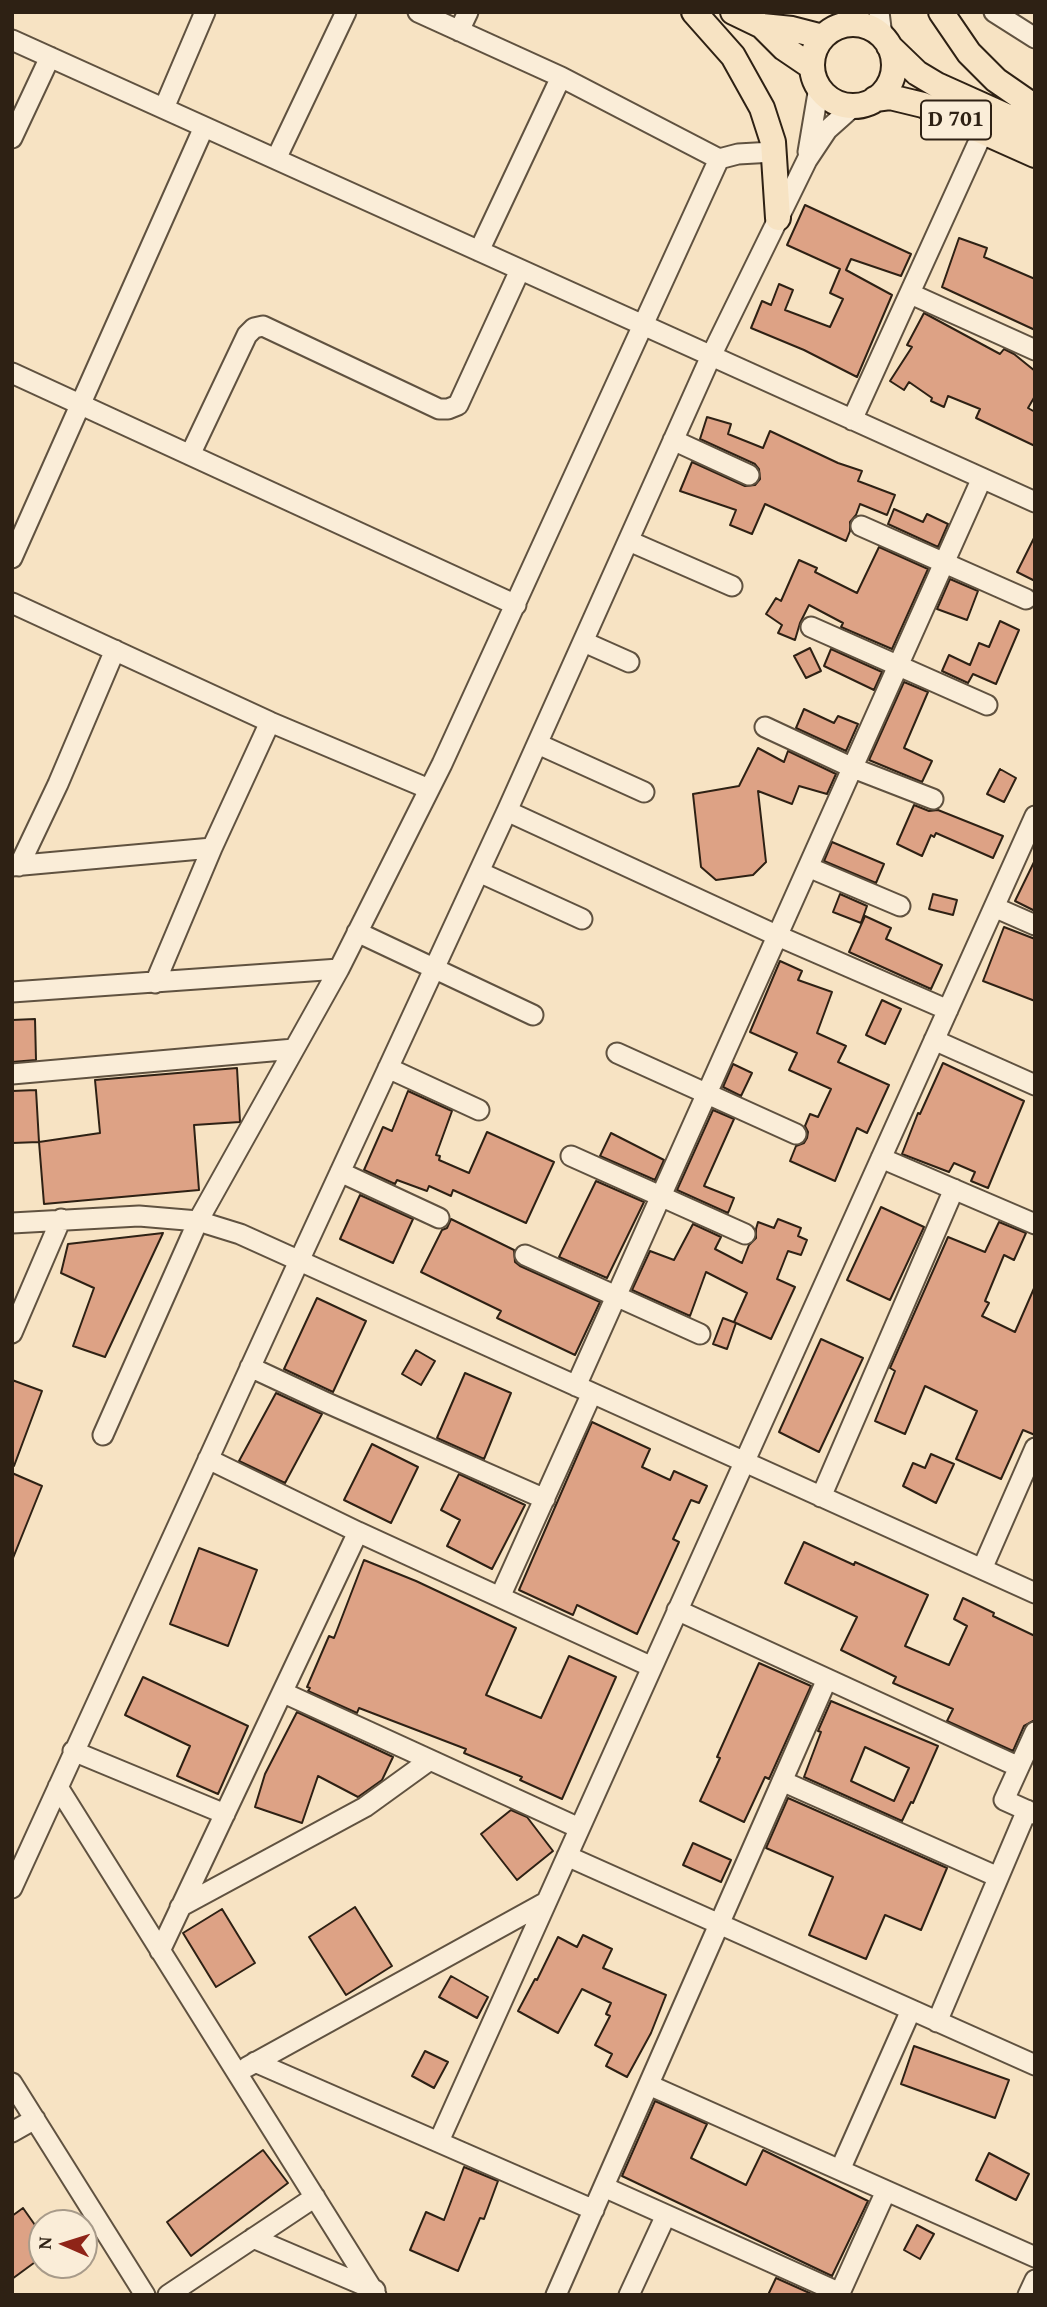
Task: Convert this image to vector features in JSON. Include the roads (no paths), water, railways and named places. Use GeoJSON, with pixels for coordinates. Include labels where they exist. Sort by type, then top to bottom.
{"type":"FeatureCollection","features":[{"type":"Feature","properties":{"kind":"main road"},"geometry":{"type":"LineString","coordinates":[[694,12],[733,56],[762,108],[773,152],[778,218]]}},
{"type":"Feature","properties":{"kind":"main road"},"geometry":{"type":"LineString","coordinates":[[733,12],[762,26],[815,77],[835,101],[865,102],[883,92],[893,73],[894,62],[883,32],[854,18],[831,30],[822,37],[817,46],[815,77]]}},
{"type":"Feature","properties":{"kind":"main road"},"geometry":{"type":"LineString","coordinates":[[941,12],[969,53],[996,80],[1035,107]]}},
{"type":"Feature","properties":{"kind":"main road"},"geometry":{"type":"LineString","coordinates":[[762,26],[792,29],[822,37]]}},
{"type":"Feature","properties":{"kind":"main road","name":"D 701"},"geometry":{"type":"LineString","coordinates":[[883,32],[918,73],[937,85],[1035,129]]}},
{"type":"Feature","properties":{"kind":"main road","name":"D 701"},"geometry":{"type":"LineString","coordinates":[[865,102],[890,97],[904,99],[1035,155]]}},
{"type":"Feature","properties":{"kind":"street"},"geometry":{"type":"LineString","coordinates":[[164,108],[205,12]]}},
{"type":"Feature","properties":{"kind":"street"},"geometry":{"type":"LineString","coordinates":[[276,159],[346,12]]}},
{"type":"Feature","properties":{"kind":"street"},"geometry":{"type":"LineString","coordinates":[[418,12],[561,77],[719,159],[738,154],[773,152]]}},
{"type":"Feature","properties":{"kind":"street"},"geometry":{"type":"LineString","coordinates":[[459,31],[468,12]]}},
{"type":"Feature","properties":{"kind":"street"},"geometry":{"type":"LineString","coordinates":[[994,12],[1035,38]]}},
{"type":"Feature","properties":{"kind":"street"},"geometry":{"type":"LineString","coordinates":[[12,40],[1035,502]]}},
{"type":"Feature","properties":{"kind":"street"},"geometry":{"type":"LineString","coordinates":[[12,138],[50,57]]}},
{"type":"Feature","properties":{"kind":"street"},"geometry":{"type":"LineString","coordinates":[[479,251],[561,77]]}},
{"type":"Feature","properties":{"kind":"street"},"geometry":{"type":"LineString","coordinates":[[807,160],[815,77]]}},
{"type":"Feature","properties":{"kind":"street"},"geometry":{"type":"LineString","coordinates":[[12,1888],[538,744],[711,356],[807,160],[827,130],[865,102]]}},
{"type":"Feature","properties":{"kind":"street"},"geometry":{"type":"LineString","coordinates":[[12,558],[204,127]]}},
{"type":"Feature","properties":{"kind":"street"},"geometry":{"type":"LineString","coordinates":[[852,420],[983,132]]}},
{"type":"Feature","properties":{"kind":"street"},"geometry":{"type":"LineString","coordinates":[[103,1434],[198,1221],[339,969],[429,789],[719,159]]}},
{"type":"Feature","properties":{"kind":"street"},"geometry":{"type":"LineString","coordinates":[[190,455],[247,335],[254,328],[263,326],[439,409],[458,405],[520,270]]}},
{"type":"Feature","properties":{"kind":"street"},"geometry":{"type":"LineString","coordinates":[[911,294],[1035,350]]}},
{"type":"Feature","properties":{"kind":"street"},"geometry":{"type":"LineString","coordinates":[[12,373],[516,605]]}},
{"type":"Feature","properties":{"kind":"street"},"geometry":{"type":"LineString","coordinates":[[673,440],[749,475]]}},
{"type":"Feature","properties":{"kind":"street"},"geometry":{"type":"LineString","coordinates":[[500,1597],[545,1499],[616,1296],[982,478]]}},
{"type":"Feature","properties":{"kind":"street"},"geometry":{"type":"LineString","coordinates":[[861,526],[1026,599]]}},
{"type":"Feature","properties":{"kind":"street"},"geometry":{"type":"LineString","coordinates":[[629,541],[732,586]]}},
{"type":"Feature","properties":{"kind":"street"},"geometry":{"type":"LineString","coordinates":[[12,603],[270,722],[429,789]]}},
{"type":"Feature","properties":{"kind":"street"},"geometry":{"type":"LineString","coordinates":[[811,627],[987,705]]}},
{"type":"Feature","properties":{"kind":"street"},"geometry":{"type":"LineString","coordinates":[[584,642],[629,662]]}},
{"type":"Feature","properties":{"kind":"street"},"geometry":{"type":"LineString","coordinates":[[16,866],[58,783],[115,650]]}},
{"type":"Feature","properties":{"kind":"street"},"geometry":{"type":"LineString","coordinates":[[155,983],[212,848],[270,722]]}},
{"type":"Feature","properties":{"kind":"street"},"geometry":{"type":"LineString","coordinates":[[765,727],[853,768],[933,799]]}},
{"type":"Feature","properties":{"kind":"street"},"geometry":{"type":"LineString","coordinates":[[538,744],[644,792]]}},
{"type":"Feature","properties":{"kind":"street"},"geometry":{"type":"LineString","coordinates":[[507,811],[778,936],[948,1010]]}},
{"type":"Feature","properties":{"kind":"street"},"geometry":{"type":"LineString","coordinates":[[439,2141],[1035,816]]}},
{"type":"Feature","properties":{"kind":"street"},"geometry":{"type":"LineString","coordinates":[[16,866],[212,848]]}},
{"type":"Feature","properties":{"kind":"street"},"geometry":{"type":"LineString","coordinates":[[808,867],[900,906]]}},
{"type":"Feature","properties":{"kind":"street"},"geometry":{"type":"LineString","coordinates":[[479,872],[582,919]]}},
{"type":"Feature","properties":{"kind":"street"},"geometry":{"type":"LineString","coordinates":[[994,907],[1035,925]]}},
{"type":"Feature","properties":{"kind":"street"},"geometry":{"type":"LineString","coordinates":[[357,932],[533,1015]]}},
{"type":"Feature","properties":{"kind":"street"},"geometry":{"type":"LineString","coordinates":[[12,992],[339,969]]}},
{"type":"Feature","properties":{"kind":"street"},"geometry":{"type":"LineString","coordinates":[[934,1040],[1035,1085]]}},
{"type":"Feature","properties":{"kind":"street"},"geometry":{"type":"LineString","coordinates":[[12,1074],[294,1049]]}},
{"type":"Feature","properties":{"kind":"street"},"geometry":{"type":"LineString","coordinates":[[617,1053],[796,1134]]}},
{"type":"Feature","properties":{"kind":"street"},"geometry":{"type":"LineString","coordinates":[[388,1068],[478,1110]]}},
{"type":"Feature","properties":{"kind":"street"},"geometry":{"type":"LineString","coordinates":[[571,1156],[745,1234]]}},
{"type":"Feature","properties":{"kind":"street"},"geometry":{"type":"LineString","coordinates":[[881,1158],[1035,1224]]}},
{"type":"Feature","properties":{"kind":"street"},"geometry":{"type":"LineString","coordinates":[[340,1172],[439,1218]]}},
{"type":"Feature","properties":{"kind":"street"},"geometry":{"type":"LineString","coordinates":[[821,1497],[954,1189]]}},
{"type":"Feature","properties":{"kind":"street"},"geometry":{"type":"LineString","coordinates":[[12,1223],[139,1216],[198,1221],[240,1234],[1035,1593]]}},
{"type":"Feature","properties":{"kind":"street"},"geometry":{"type":"LineString","coordinates":[[12,1333],[61,1219]]}},
{"type":"Feature","properties":{"kind":"street"},"geometry":{"type":"LineString","coordinates":[[525,1255],[700,1334]]}},
{"type":"Feature","properties":{"kind":"street"},"geometry":{"type":"LineString","coordinates":[[250,1367],[545,1499]]}},
{"type":"Feature","properties":{"kind":"street"},"geometry":{"type":"LineString","coordinates":[[982,1569],[1035,1448]]}},
{"type":"Feature","properties":{"kind":"street"},"geometry":{"type":"LineString","coordinates":[[208,1458],[358,1532],[652,1667]]}},
{"type":"Feature","properties":{"kind":"street"},"geometry":{"type":"LineString","coordinates":[[160,1951],[358,1532]]}},
{"type":"Feature","properties":{"kind":"street"},"geometry":{"type":"LineString","coordinates":[[677,1610],[1019,1767]]}},
{"type":"Feature","properties":{"kind":"street"},"geometry":{"type":"LineString","coordinates":[[556,2295],[827,1679]]}},
{"type":"Feature","properties":{"kind":"street"},"geometry":{"type":"LineString","coordinates":[[284,1693],[579,1828]]}},
{"type":"Feature","properties":{"kind":"street"},"geometry":{"type":"LineString","coordinates":[[937,2022],[998,1877],[1031,1812],[1004,1800],[1035,1732]]}},
{"type":"Feature","properties":{"kind":"street"},"geometry":{"type":"LineString","coordinates":[[74,1751],[225,1814]]}},
{"type":"Feature","properties":{"kind":"street"},"geometry":{"type":"LineString","coordinates":[[180,1907],[365,1807],[430,1760]]}},
{"type":"Feature","properties":{"kind":"street"},"geometry":{"type":"LineString","coordinates":[[782,1781],[998,1877]]}},
{"type":"Feature","properties":{"kind":"street"},"geometry":{"type":"LineString","coordinates":[[58,1787],[378,2293]]}},
{"type":"Feature","properties":{"kind":"street"},"geometry":{"type":"LineString","coordinates":[[567,1856],[1035,2065]]}},
{"type":"Feature","properties":{"kind":"street"},"geometry":{"type":"LineString","coordinates":[[237,2072],[546,1902]]}},
{"type":"Feature","properties":{"kind":"street"},"geometry":{"type":"LineString","coordinates":[[840,2170],[911,2010]]}},
{"type":"Feature","properties":{"kind":"street"},"geometry":{"type":"LineString","coordinates":[[255,2062],[594,2210]]}},
{"type":"Feature","properties":{"kind":"street"},"geometry":{"type":"LineString","coordinates":[[12,2083],[145,2295]]}},
{"type":"Feature","properties":{"kind":"street"},"geometry":{"type":"LineString","coordinates":[[649,2085],[1035,2257]]}},
{"type":"Feature","properties":{"kind":"street"},"geometry":{"type":"LineString","coordinates":[[12,2132],[35,2119]]}},
{"type":"Feature","properties":{"kind":"street"},"geometry":{"type":"LineString","coordinates":[[604,2187],[839,2294],[886,2191]]}},
{"type":"Feature","properties":{"kind":"street"},"geometry":{"type":"LineString","coordinates":[[168,2295],[315,2197]]}},
{"type":"Feature","properties":{"kind":"street"},"geometry":{"type":"LineString","coordinates":[[629,2295],[666,2214]]}},
{"type":"Feature","properties":{"kind":"street"},"geometry":{"type":"LineString","coordinates":[[253,2238],[378,2293]]}},
{"type":"Feature","properties":{"kind":"street"},"geometry":{"type":"LineString","coordinates":[[1028,2295],[1035,2280]]}}]}
